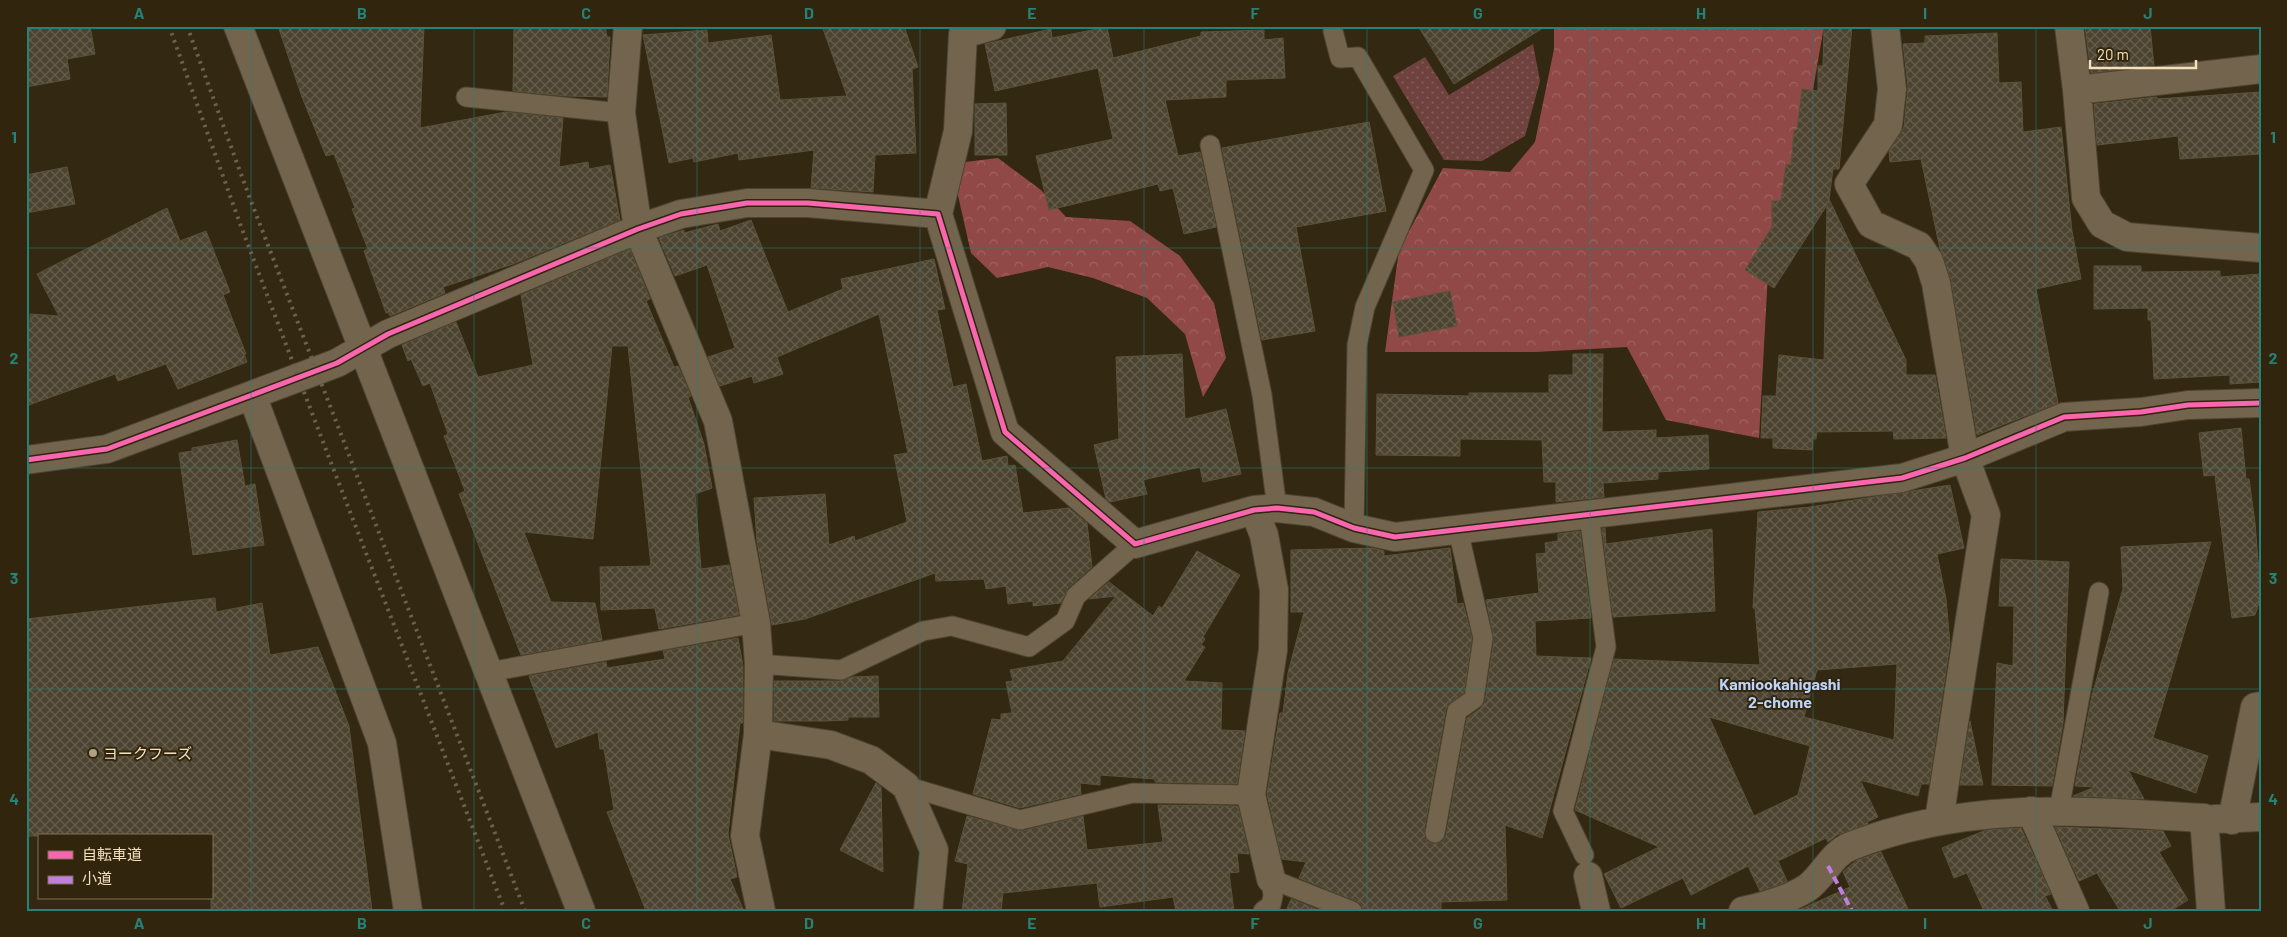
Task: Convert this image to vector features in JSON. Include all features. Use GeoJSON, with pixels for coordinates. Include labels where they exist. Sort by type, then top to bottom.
{"type":"FeatureCollection","features":[{"type":"Feature","properties":{"kind":"street"},"geometry":{"type":"LineString","coordinates":[[238,26],[581,911]]}},
{"type":"Feature","properties":{"kind":"street"},"geometry":{"type":"LineString","coordinates":[[628,26],[621,113],[638,228],[718,421],[756,624],[758,734],[746,836],[761,911]]}},
{"type":"Feature","properties":{"kind":"street"},"geometry":{"type":"LineString","coordinates":[[992,26],[962,30],[958,131],[938,214],[1005,432],[1135,544],[1265,509],[1314,512],[1354,528],[1395,537],[1902,478],[1965,458],[2064,417],[2141,412],[2188,405],[2261,403]]}},
{"type":"Feature","properties":{"kind":"street"},"geometry":{"type":"LineString","coordinates":[[1885,26],[1892,89],[1888,125],[1849,184],[1871,224],[1919,246],[1929,261],[1936,283],[1965,458],[1986,516],[1940,820]]}},
{"type":"Feature","properties":{"kind":"street"},"geometry":{"type":"LineString","coordinates":[[2069,26],[2077,90],[2086,198],[2102,224],[2127,237],[2261,248]]}},
{"type":"Feature","properties":{"kind":"street"},"geometry":{"type":"LineString","coordinates":[[2077,90],[2261,69]]}},
{"type":"Feature","properties":{"kind":"street"},"geometry":{"type":"LineString","coordinates":[[26,460],[107,449],[252,395],[336,362],[362,350],[388,334],[638,228],[681,214],[747,202],[808,202],[938,214]]}},
{"type":"Feature","properties":{"kind":"street"},"geometry":{"type":"LineString","coordinates":[[252,395],[382,743],[408,911]]}},
{"type":"Feature","properties":{"kind":"street"},"geometry":{"type":"LineString","coordinates":[[1265,509],[1264,535],[1274,590],[1274,642],[1251,795],[1271,879]]}},
{"type":"Feature","properties":{"kind":"street"},"geometry":{"type":"LineString","coordinates":[[2232,820],[2255,707],[2261,706]]}},
{"type":"Feature","properties":{"kind":"street"},"geometry":{"type":"LineString","coordinates":[[758,734],[831,744],[871,760],[906,786],[934,850],[928,911]]}},
{"type":"Feature","properties":{"kind":"street"},"geometry":{"type":"LineString","coordinates":[[1743,911],[1773,904],[1808,887],[1849,847],[1940,820],[2059,810],[2232,820],[2261,817]]}},
{"type":"Feature","properties":{"kind":"street"},"geometry":{"type":"LineString","coordinates":[[2031,811],[2075,911]]}},
{"type":"Feature","properties":{"kind":"street"},"geometry":{"type":"LineString","coordinates":[[2204,818],[2211,911]]}},
{"type":"Feature","properties":{"kind":"street"},"geometry":{"type":"LineString","coordinates":[[1586,866],[1596,911]]}},
{"type":"Feature","properties":{"kind":"lane"},"geometry":{"type":"LineString","coordinates":[[1333,31],[1340,58],[1358,57],[1424,170],[1365,307],[1357,345],[1354,528]]}},
{"type":"Feature","properties":{"kind":"lane"},"geometry":{"type":"LineString","coordinates":[[466,97],[621,113]]}},
{"type":"Feature","properties":{"kind":"lane"},"geometry":{"type":"LineString","coordinates":[[1210,145],[1262,395],[1265,509]]}},
{"type":"Feature","properties":{"kind":"lane"},"geometry":{"type":"LineString","coordinates":[[1586,866],[1563,811],[1606,647],[1589,514]]}},
{"type":"Feature","properties":{"kind":"lane"},"geometry":{"type":"LineString","coordinates":[[1435,833],[1457,711],[1474,699],[1483,638],[1458,530]]}},
{"type":"Feature","properties":{"kind":"lane"},"geometry":{"type":"LineString","coordinates":[[758,664],[841,670],[923,631],[952,626],[1029,647],[1064,621],[1076,596],[1135,544]]}},
{"type":"Feature","properties":{"kind":"lane"},"geometry":{"type":"LineString","coordinates":[[2059,810],[2098,592]]}},
{"type":"Feature","properties":{"kind":"lane"},"geometry":{"type":"LineString","coordinates":[[489,672],[756,624]]}},
{"type":"Feature","properties":{"kind":"lane"},"geometry":{"type":"LineString","coordinates":[[906,786],[1020,820],[1133,793],[1251,795]]}},
{"type":"Feature","properties":{"kind":"lane"},"geometry":{"type":"LineString","coordinates":[[1263,911],[1271,904],[1273,896],[1271,879],[1352,911]]}},
{"type":"Feature","properties":{"kind":"shaded area"},"geometry":{"type":"Polygon","coordinates":[[[1533,44],[1540,81],[1525,136],[1482,161],[1444,160],[1393,76],[1425,57],[1449,95],[1533,44]]]}},
{"type":"Feature","properties":{"kind":"green space"},"geometry":{"type":"Polygon","coordinates":[[[1554,26],[1824,26],[1811,101],[1770,236],[1759,438],[1666,420],[1627,347],[1535,352],[1385,352],[1399,250],[1443,168],[1510,172],[1535,142],[1554,49],[1554,26]]]}},
{"type":"Feature","properties":{"kind":"green space"},"geometry":{"type":"Polygon","coordinates":[[[998,158],[1041,190],[1066,217],[1130,221],[1180,256],[1214,303],[1226,358],[1203,397],[1185,334],[1147,298],[1093,278],[1048,267],[997,278],[971,253],[957,191],[965,162],[998,158]]]}},
{"type":"Feature","properties":{"kind":"building"},"geometry":{"type":"Polygon","coordinates":[[[26,26],[90,26],[95,54],[67,59],[70,79],[26,87],[26,26]]]}},
{"type":"Feature","properties":{"kind":"building"},"geometry":{"type":"Polygon","coordinates":[[[278,26],[424,26],[420,128],[506,112],[563,118],[559,167],[588,162],[589,169],[610,165],[620,220],[513,264],[443,287],[445,293],[390,316],[388,312],[386,313],[364,251],[368,249],[352,209],[355,208],[334,154],[326,156],[302,97],[278,26]]]}},
{"type":"Feature","properties":{"kind":"building"},"geometry":{"type":"Polygon","coordinates":[[[514,26],[605,26],[607,37],[610,37],[607,97],[565,96],[513,91],[514,26]]]}},
{"type":"Feature","properties":{"kind":"building"},"geometry":{"type":"Polygon","coordinates":[[[822,26],[904,26],[918,67],[912,69],[916,153],[875,155],[873,192],[811,188],[814,150],[739,160],[738,153],[694,162],[693,158],[669,163],[643,35],[707,30],[708,43],[771,35],[780,100],[847,96],[822,26]]]}},
{"type":"Feature","properties":{"kind":"building"},"geometry":{"type":"Polygon","coordinates":[[[1418,26],[1546,26],[1454,84],[1418,26]]]}},
{"type":"Feature","properties":{"kind":"building"},"geometry":{"type":"Polygon","coordinates":[[[1824,26],[1852,26],[1839,169],[1833,169],[1829,199],[1906,360],[1906,375],[1935,375],[1946,438],[1894,439],[1893,431],[1817,432],[1816,439],[1813,439],[1812,450],[1773,448],[1773,438],[1761,438],[1763,396],[1776,396],[1779,355],[1824,360],[1827,205],[1774,288],[1745,270],[1772,227],[1772,201],[1781,201],[1786,164],[1791,165],[1794,130],[1797,130],[1802,89],[1818,91],[1818,66],[1823,66],[1824,26]]]}},
{"type":"Feature","properties":{"kind":"building"},"geometry":{"type":"Polygon","coordinates":[[[2085,26],[2150,26],[2154,66],[2091,73],[2085,26]]]}},
{"type":"Feature","properties":{"kind":"building"},"geometry":{"type":"Polygon","coordinates":[[[1107,27],[1113,58],[1201,36],[1201,32],[1264,30],[1264,40],[1283,38],[1285,78],[1226,80],[1226,97],[1165,100],[1178,156],[1200,152],[1216,227],[1184,234],[1173,188],[1160,191],[1158,184],[1049,210],[1036,156],[1113,139],[1098,68],[995,91],[985,44],[1051,29],[1052,38],[1107,27]]]}},
{"type":"Feature","properties":{"kind":"building"},"geometry":{"type":"Polygon","coordinates":[[[1997,33],[1999,83],[2021,82],[2023,132],[2061,127],[2072,231],[2081,279],[2036,289],[2058,403],[1977,435],[1951,280],[1940,249],[1921,159],[1890,162],[1889,151],[1904,127],[1908,87],[1903,44],[1925,43],[1925,36],[1997,33]]]}},
{"type":"Feature","properties":{"kind":"building"},"geometry":{"type":"Polygon","coordinates":[[[2261,92],[2261,154],[2180,159],[2178,136],[2097,145],[2094,104],[2157,97],[2157,99],[2261,92]]]}},
{"type":"Feature","properties":{"kind":"building"},"geometry":{"type":"Polygon","coordinates":[[[1006,103],[1007,155],[975,155],[975,104],[1006,103]]]}},
{"type":"Feature","properties":{"kind":"building"},"geometry":{"type":"Polygon","coordinates":[[[1369,122],[1386,211],[1296,227],[1315,331],[1262,340],[1222,148],[1369,122]]]}},
{"type":"Feature","properties":{"kind":"building"},"geometry":{"type":"Polygon","coordinates":[[[67,167],[75,204],[26,213],[26,175],[67,167]]]}},
{"type":"Feature","properties":{"kind":"building"},"geometry":{"type":"Polygon","coordinates":[[[167,208],[180,241],[206,231],[230,292],[223,295],[246,354],[244,354],[247,362],[178,389],[166,364],[118,381],[115,374],[26,406],[26,321],[30,321],[30,314],[59,316],[37,274],[167,208]]]}},
{"type":"Feature","properties":{"kind":"building"},"geometry":{"type":"Polygon","coordinates":[[[751,220],[788,312],[843,289],[841,279],[934,259],[945,309],[937,310],[953,387],[966,384],[982,461],[1007,456],[1008,466],[1015,465],[1023,513],[1069,508],[1087,523],[1092,567],[1068,588],[1061,603],[1033,606],[1033,601],[1008,604],[1006,586],[986,589],[984,579],[936,581],[935,573],[805,619],[772,625],[757,542],[754,498],[825,494],[829,545],[854,536],[855,541],[907,522],[894,455],[908,453],[879,314],[777,357],[783,374],[754,383],[752,376],[720,386],[708,357],[735,348],[707,265],[675,276],[659,238],[684,230],[684,233],[718,224],[720,231],[751,220]]]}},
{"type":"Feature","properties":{"kind":"building"},"geometry":{"type":"Polygon","coordinates":[[[630,249],[650,299],[646,301],[674,367],[678,366],[691,396],[688,397],[704,444],[712,488],[695,494],[701,569],[729,565],[739,615],[659,629],[655,608],[601,610],[600,567],[651,566],[628,346],[612,346],[593,539],[524,532],[551,602],[595,603],[602,640],[521,655],[459,494],[465,491],[444,436],[448,434],[430,383],[423,386],[411,359],[408,361],[402,345],[456,322],[478,377],[533,365],[521,295],[630,249]]]}},
{"type":"Feature","properties":{"kind":"building"},"geometry":{"type":"Polygon","coordinates":[[[2094,266],[2141,266],[2141,272],[2220,271],[2220,277],[2261,274],[2261,382],[2230,384],[2230,375],[2154,379],[2151,320],[2148,320],[2148,308],[2094,309],[2094,266]]]}},
{"type":"Feature","properties":{"kind":"building"},"geometry":{"type":"Polygon","coordinates":[[[1450,291],[1457,326],[1399,337],[1393,302],[1450,291]]]}},
{"type":"Feature","properties":{"kind":"building"},"geometry":{"type":"Polygon","coordinates":[[[1182,354],[1185,419],[1226,409],[1241,474],[1203,482],[1200,467],[1143,480],[1147,494],[1110,502],[1106,499],[1094,445],[1119,439],[1116,357],[1182,354]]]}},
{"type":"Feature","properties":{"kind":"building"},"geometry":{"type":"Polygon","coordinates":[[[1573,354],[1603,354],[1602,432],[1656,430],[1656,438],[1708,435],[1709,469],[1658,472],[1658,479],[1603,483],[1604,497],[1556,502],[1556,482],[1544,482],[1542,440],[1460,439],[1460,456],[1376,455],[1377,394],[1469,396],[1469,393],[1549,393],[1549,375],[1573,375],[1573,354]]]}},
{"type":"Feature","properties":{"kind":"building"},"geometry":{"type":"Polygon","coordinates":[[[2241,428],[2246,479],[2249,479],[2255,523],[2261,597],[2255,615],[2232,618],[2215,475],[2204,476],[2199,433],[2241,428]]]}},
{"type":"Feature","properties":{"kind":"building"},"geometry":{"type":"Polygon","coordinates":[[[237,440],[245,486],[255,484],[264,545],[193,555],[179,453],[192,451],[192,448],[237,440]]]}},
{"type":"Feature","properties":{"kind":"building"},"geometry":{"type":"Polygon","coordinates":[[[1950,485],[1964,548],[1937,554],[1946,599],[1950,644],[1929,784],[1921,784],[1918,796],[1860,780],[1878,817],[1867,822],[1868,824],[1837,835],[1828,842],[1826,838],[1778,861],[1787,881],[1779,885],[1760,891],[1748,866],[1691,895],[1683,878],[1621,908],[1604,874],[1659,847],[1575,810],[1614,659],[1760,665],[1755,608],[1753,608],[1758,512],[1810,507],[1950,485]],[[1897,664],[1817,670],[1804,717],[1894,740],[1897,664]],[[1709,717],[1754,816],[1798,795],[1810,746],[1709,717]]]}},
{"type":"Feature","properties":{"kind":"building"},"geometry":{"type":"Polygon","coordinates":[[[1605,528],[1606,544],[1712,529],[1715,611],[1613,617],[1602,529],[1605,528]]]}},
{"type":"Feature","properties":{"kind":"building"},"geometry":{"type":"Polygon","coordinates":[[[1580,531],[1591,618],[1535,621],[1536,656],[1591,658],[1542,838],[1505,825],[1507,900],[1441,902],[1441,910],[1363,911],[1361,904],[1356,901],[1299,878],[1306,862],[1282,859],[1267,794],[1280,713],[1283,713],[1288,673],[1304,612],[1291,612],[1291,550],[1372,548],[1384,551],[1384,556],[1450,548],[1457,604],[1463,603],[1472,638],[1464,693],[1451,702],[1446,709],[1424,831],[1427,841],[1433,844],[1443,841],[1446,835],[1467,718],[1481,708],[1485,701],[1494,639],[1486,600],[1539,593],[1536,554],[1546,553],[1545,543],[1558,541],[1558,534],[1580,531]]]}},
{"type":"Feature","properties":{"kind":"building"},"geometry":{"type":"Polygon","coordinates":[[[2211,542],[2153,738],[2208,756],[2196,793],[2128,770],[2144,799],[2073,796],[2095,787],[2075,786],[2092,695],[2123,589],[2121,547],[2211,542]]]}},
{"type":"Feature","properties":{"kind":"building"},"geometry":{"type":"Polygon","coordinates":[[[1197,551],[1240,575],[1203,637],[1205,639],[1201,645],[1205,647],[1184,681],[1222,683],[1221,730],[1245,731],[1237,784],[1155,782],[1155,779],[1100,775],[1100,785],[1080,783],[1081,794],[1020,808],[973,794],[992,719],[1001,720],[1001,714],[1012,713],[1006,682],[1013,681],[1010,670],[1063,661],[1116,596],[1089,599],[1109,582],[1153,616],[1159,606],[1162,608],[1197,551]]]}},
{"type":"Feature","properties":{"kind":"building"},"geometry":{"type":"Polygon","coordinates":[[[2001,559],[2069,562],[2063,723],[2052,786],[1992,785],[1997,663],[2013,666],[2014,606],[1999,606],[2001,559]]]}},
{"type":"Feature","properties":{"kind":"building"},"geometry":{"type":"Polygon","coordinates":[[[215,598],[216,612],[262,603],[270,655],[318,647],[349,726],[372,911],[211,911],[212,834],[38,834],[38,836],[26,836],[26,619],[215,598]]]}},
{"type":"Feature","properties":{"kind":"building"},"geometry":{"type":"Polygon","coordinates":[[[738,638],[743,666],[743,723],[740,723],[728,834],[737,877],[730,879],[744,911],[646,911],[607,812],[614,810],[604,749],[600,749],[598,732],[556,748],[529,676],[606,662],[607,668],[665,659],[663,651],[738,638]]]}},
{"type":"Feature","properties":{"kind":"building"},"geometry":{"type":"Polygon","coordinates":[[[878,676],[879,717],[848,717],[848,720],[825,721],[774,721],[774,681],[840,681],[853,677],[878,676]]]}},
{"type":"Feature","properties":{"kind":"building"},"geometry":{"type":"Polygon","coordinates":[[[1970,721],[1983,785],[1960,785],[1970,721]]]}},
{"type":"Feature","properties":{"kind":"building"},"geometry":{"type":"Polygon","coordinates":[[[876,783],[881,787],[883,872],[840,850],[876,783]]]}},
{"type":"Feature","properties":{"kind":"building"},"geometry":{"type":"Polygon","coordinates":[[[1158,805],[1238,806],[1249,854],[1237,853],[1239,872],[1229,873],[1234,911],[1176,911],[1173,897],[1100,907],[1097,883],[1003,893],[1001,911],[962,911],[968,864],[955,861],[967,816],[1022,831],[1083,816],[1087,850],[1163,842],[1158,805]]]}},
{"type":"Feature","properties":{"kind":"building"},"geometry":{"type":"Polygon","coordinates":[[[2055,827],[2163,831],[2171,846],[2159,852],[2188,900],[2170,911],[2120,911],[2097,873],[2079,881],[2055,827]]]}},
{"type":"Feature","properties":{"kind":"building"},"geometry":{"type":"Polygon","coordinates":[[[2021,828],[2051,894],[2045,896],[2053,911],[1984,911],[1967,873],[1954,878],[1942,848],[1986,830],[2021,828]]]}},
{"type":"Feature","properties":{"kind":"building"},"geometry":{"type":"Polygon","coordinates":[[[1881,852],[1909,911],[1797,911],[1850,887],[1843,872],[1857,860],[1881,852]]]}},
{"type":"Feature","properties":{"kind":"building"},"geometry":{"type":"Polygon","coordinates":[[[1291,899],[1321,911],[1286,911],[1291,899]]]}},
{"type":"Feature","properties":{"kind":"railway"},"geometry":{"type":"LineString","coordinates":[[169,26],[242,229],[505,911]]}},
{"type":"Feature","properties":{"kind":"railway"},"geometry":{"type":"LineString","coordinates":[[187,26],[249,196],[525,911]]}},
{"type":"Feature","properties":{"kind":"marked path"},"geometry":{"type":"LineString","coordinates":[[1828,866],[1852,911]]}},
{"type":"Feature","properties":{"kind":"cycle path"},"geometry":{"type":"LineString","coordinates":[[26,460],[107,449],[337,363],[388,334],[638,229],[681,214],[747,203],[808,203],[938,214],[1005,432],[1135,544],[1254,510],[1277,508],[1314,512],[1354,528],[1395,537],[1902,478],[1965,458],[2064,417],[2141,412],[2188,405],[2261,403]]}},
{"type":"Feature","properties":{"kind":"place","name":"ヨークフーズ"},"geometry":{"type":"Point","coordinates":[93,753]}},
{"type":"Feature","properties":{"kind":"district","name":"Kamiookahigashi 2-chome"},"geometry":{"type":"Point","coordinates":[1780,692]}}]}
